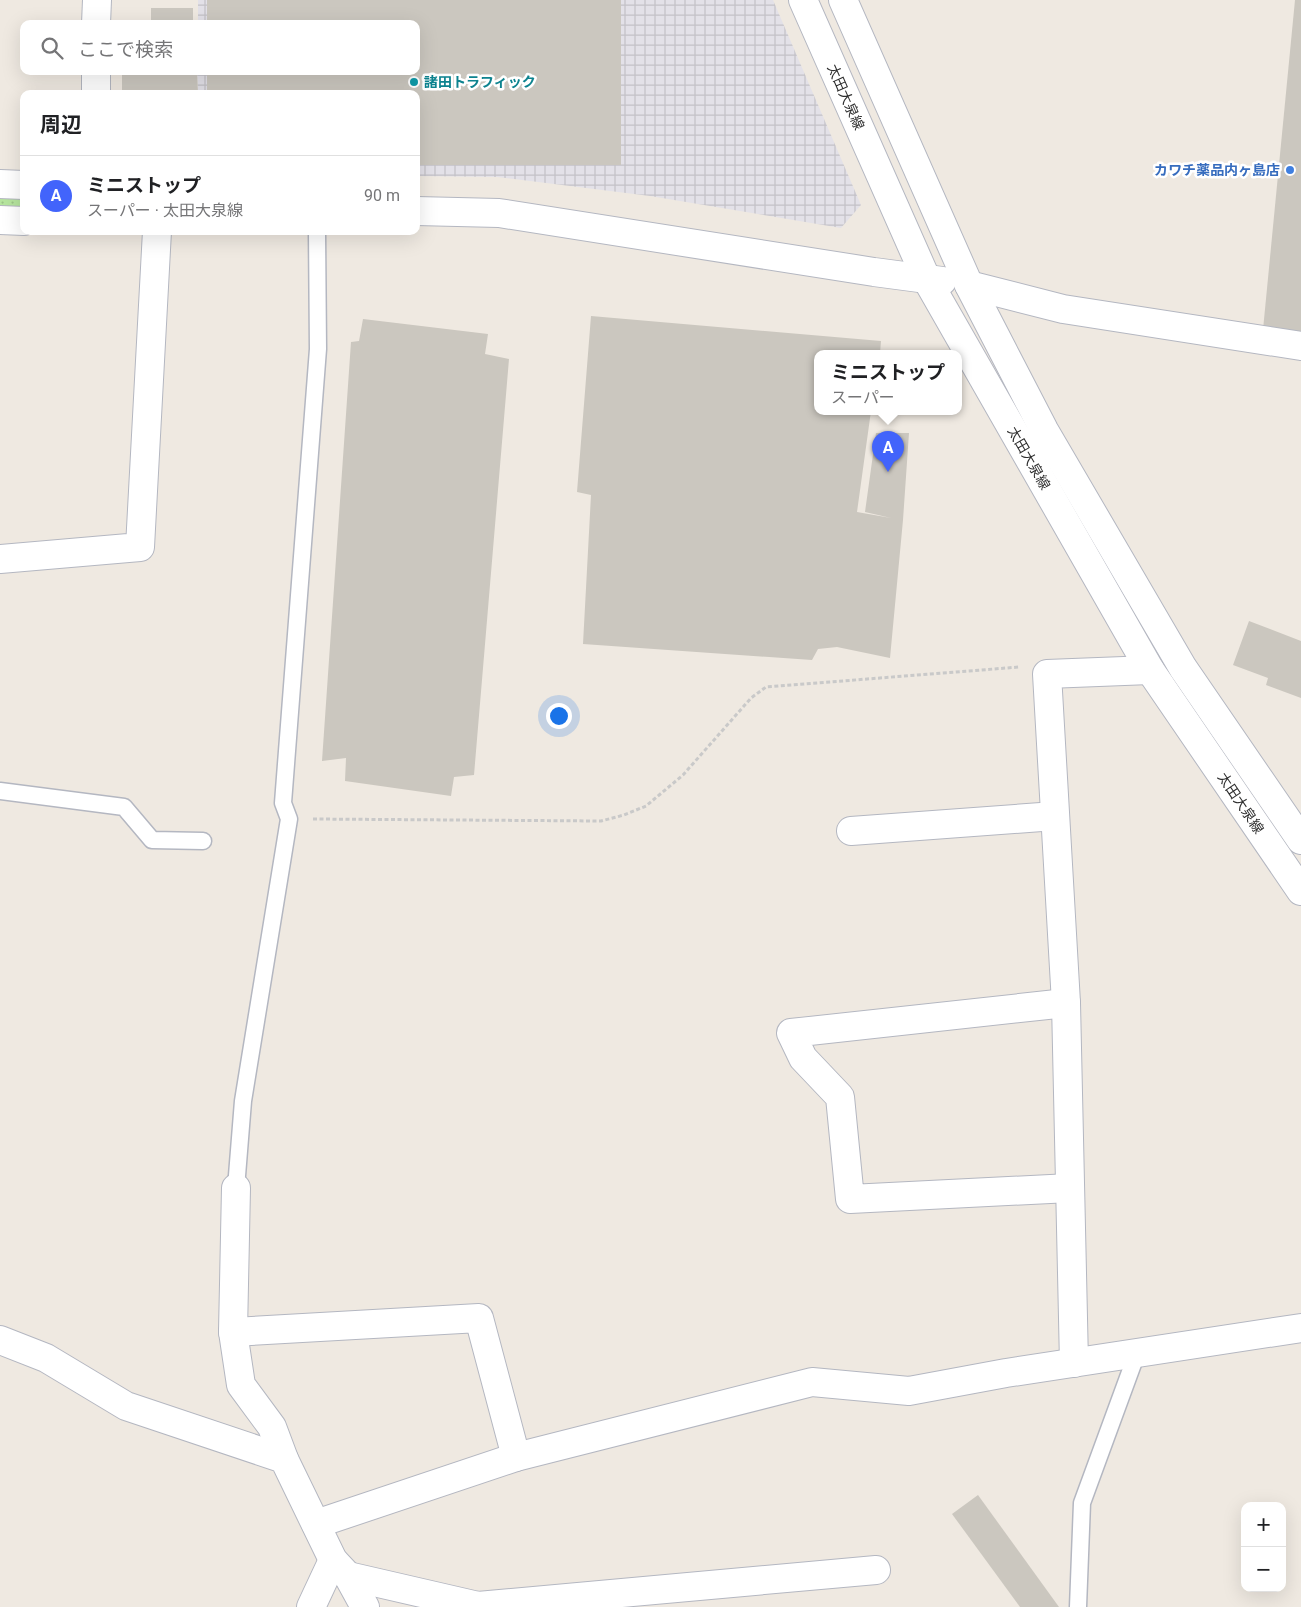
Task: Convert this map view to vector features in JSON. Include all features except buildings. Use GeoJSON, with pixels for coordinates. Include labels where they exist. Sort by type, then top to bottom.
{"type":"FeatureCollection","features":[{"type":"Feature","properties":{"kind":"street"},"geometry":{"type":"LineString","coordinates":[[96,0],[96,20]]}},
{"type":"Feature","properties":{"kind":"street","name":"太田大泉線"},"geometry":{"type":"LineString","coordinates":[[803,0],[926,278],[1150,670],[1301,890]]}},
{"type":"Feature","properties":{"kind":"street","name":"太田大泉線"},"geometry":{"type":"LineString","coordinates":[[843,0],[969,285],[1044,430],[1183,668],[1301,840]]}},
{"type":"Feature","properties":{"kind":"street"},"geometry":{"type":"LineString","coordinates":[[96,75],[96,90]]}},
{"type":"Feature","properties":{"kind":"street"},"geometry":{"type":"LineString","coordinates":[[0,184],[20,184]]}},
{"type":"Feature","properties":{"kind":"street"},"geometry":{"type":"LineString","coordinates":[[420,211],[498,213],[874,272],[926,278],[969,285],[1063,309],[1301,346]]}},
{"type":"Feature","properties":{"kind":"street"},"geometry":{"type":"LineString","coordinates":[[0,220],[20,220]]}},
{"type":"Feature","properties":{"kind":"street"},"geometry":{"type":"LineString","coordinates":[[0,559],[140,547],[157,235]]}},
{"type":"Feature","properties":{"kind":"street"},"geometry":{"type":"LineString","coordinates":[[1074,1363],[1066,1003],[1047,674],[1150,670]]}},
{"type":"Feature","properties":{"kind":"street"},"geometry":{"type":"LineString","coordinates":[[851,831],[1055,816]]}},
{"type":"Feature","properties":{"kind":"street"},"geometry":{"type":"LineString","coordinates":[[1066,1003],[792,1034],[803,1058],[840,1097],[850,1199],[1070,1188]]}},
{"type":"Feature","properties":{"kind":"street"},"geometry":{"type":"LineString","coordinates":[[236,1188],[233,1332],[241,1385],[272,1427],[284,1459],[316,1524],[364,1607]]}},
{"type":"Feature","properties":{"kind":"street"},"geometry":{"type":"LineString","coordinates":[[233,1332],[479,1318],[516,1457]]}},
{"type":"Feature","properties":{"kind":"street"},"geometry":{"type":"LineString","coordinates":[[316,1524],[516,1457],[812,1382],[909,1391],[1301,1328]]}},
{"type":"Feature","properties":{"kind":"street"},"geometry":{"type":"LineString","coordinates":[[0,1340],[46,1358],[126,1406],[284,1459]]}},
{"type":"Feature","properties":{"kind":"street"},"geometry":{"type":"LineString","coordinates":[[341,1568],[478,1606],[876,1570]]}},
{"type":"Feature","properties":{"kind":"street"},"geometry":{"type":"LineString","coordinates":[[311,1607],[341,1568]]}},
{"type":"Feature","properties":{"kind":"lane"},"geometry":{"type":"LineString","coordinates":[[236,1188],[243,1101],[289,819],[283,803],[318,349],[317,235]]}},
{"type":"Feature","properties":{"kind":"lane"},"geometry":{"type":"LineString","coordinates":[[0,791],[124,807],[152,840],[203,841]]}},
{"type":"Feature","properties":{"kind":"lane"},"geometry":{"type":"LineString","coordinates":[[1078,1607],[1082,1503],[1137,1353]]}},
{"type":"Feature","properties":{"kind":"path"},"geometry":{"type":"LineString","coordinates":[[289,819],[601,821],[624,815],[646,806],[683,775],[751,698],[766,687],[1035,666],[1047,674]]}},
{"type":"Feature","properties":{"kind":"shaded area"},"geometry":{"type":"Polygon","coordinates":[[[198,0],[773,0],[861,205],[841,228],[650,196],[497,177],[420,176],[420,90],[198,90],[197,75],[420,75],[420,20],[198,20],[198,0]]]}},
{"type":"Feature","properties":{"kind":"green space"},"geometry":{"type":"Polygon","coordinates":[[[0,195],[20,196],[20,215],[0,215],[0,195]]]}},
{"type":"Feature","properties":{"kind":"place","name":"諸田トラフィック"},"geometry":{"type":"Point","coordinates":[414,82]}},
{"type":"Feature","properties":{"kind":"place","name":"カワチ薬品内ヶ島店"},"geometry":{"type":"Point","coordinates":[1290,170]}},
{"type":"Feature","properties":{"kind":"place","name":"ミニストップ"},"geometry":{"type":"Point","coordinates":[888,472]}}]}
